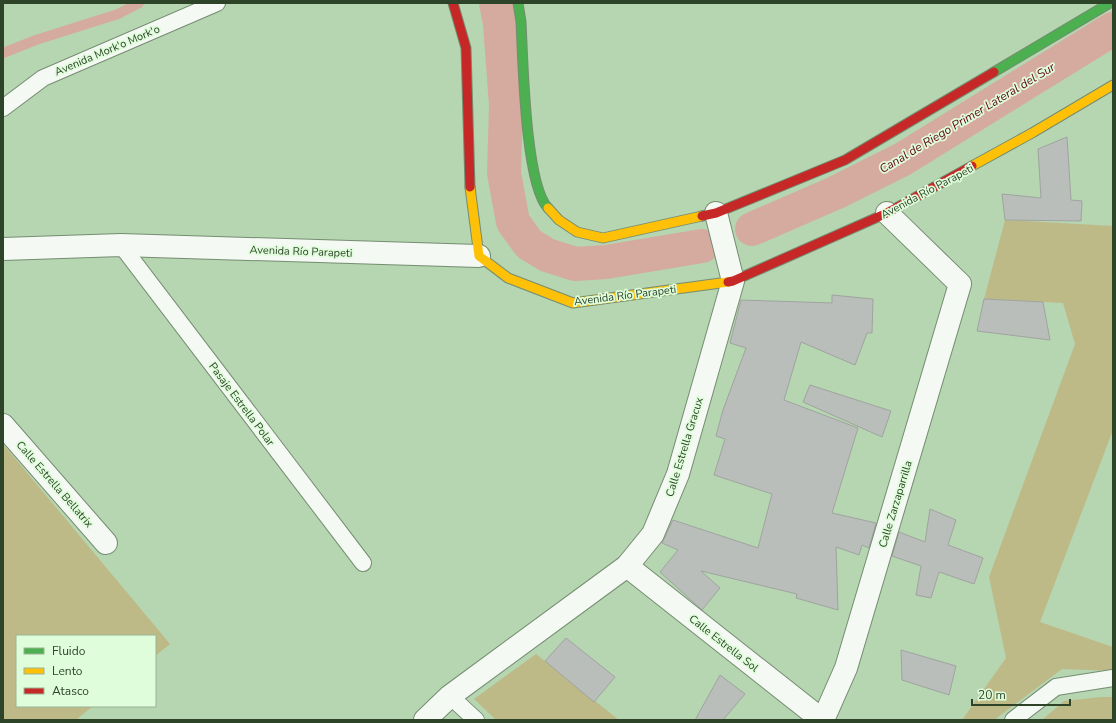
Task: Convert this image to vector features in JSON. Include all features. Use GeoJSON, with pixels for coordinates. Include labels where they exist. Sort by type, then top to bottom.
{"type":"FeatureCollection","features":[{"type":"Feature","properties":{"kind":"street"},"geometry":{"type":"LineString","coordinates":[[453,3],[466,48],[470,189],[478,256]]}},
{"type":"Feature","properties":{"kind":"street"},"geometry":{"type":"LineString","coordinates":[[518,3],[521,22],[528,142],[535,178],[544,204],[558,220],[576,232],[603,238],[716,213],[846,160],[1110,3]]}},
{"type":"Feature","properties":{"kind":"street","name":"Avenida Río Parapeti"},"geometry":{"type":"LineString","coordinates":[[3,249],[120,245],[478,256],[508,278],[573,303],[733,281],[887,213],[1032,133],[1113,85]]}},
{"type":"Feature","properties":{"kind":"street","name":"Calle Estrella Gracux"},"geometry":{"type":"LineString","coordinates":[[425,720],[450,696],[626,566],[653,534],[678,474],[733,281],[716,213]]}},
{"type":"Feature","properties":{"kind":"street","name":"Calle Zarzaparrilla"},"geometry":{"type":"LineString","coordinates":[[822,720],[846,668],[960,284],[887,213]]}},
{"type":"Feature","properties":{"kind":"street","name":"Calle Estrella Bellatrix"},"geometry":{"type":"LineString","coordinates":[[3,425],[106,543]]}},
{"type":"Feature","properties":{"kind":"street","name":"Calle Estrella Sol"},"geometry":{"type":"LineString","coordinates":[[626,566],[822,720]]}},
{"type":"Feature","properties":{"kind":"lane","name":"Avenida Mork'o Mork'o"},"geometry":{"type":"LineString","coordinates":[[3,108],[43,78],[217,3]]}},
{"type":"Feature","properties":{"kind":"lane","name":"Pasaje Estrella Polar"},"geometry":{"type":"LineString","coordinates":[[120,245],[364,563]]}},
{"type":"Feature","properties":{"kind":"lane"},"geometry":{"type":"LineString","coordinates":[[1014,720],[1056,687],[1113,678]]}},
{"type":"Feature","properties":{"kind":"lane"},"geometry":{"type":"LineString","coordinates":[[450,696],[476,720]]}},
{"type":"Feature","properties":{"kind":"shaded area"},"geometry":{"type":"Polygon","coordinates":[[[1005,220],[1113,226],[1113,430],[1040,622],[1113,647],[1113,671],[1062,669],[994,720],[962,720],[1006,658],[989,577],[1075,344],[1063,303],[984,299],[1005,220]]]}},
{"type":"Feature","properties":{"kind":"shaded area"},"geometry":{"type":"Polygon","coordinates":[[[3,444],[170,644],[156,655],[156,635],[16,635],[16,707],[92,707],[76,720],[3,720],[3,444]]]}},
{"type":"Feature","properties":{"kind":"shaded area"},"geometry":{"type":"Polygon","coordinates":[[[536,654],[619,720],[496,720],[474,699],[536,654]]]}},
{"type":"Feature","properties":{"kind":"shaded area"},"geometry":{"type":"Polygon","coordinates":[[[1113,697],[1113,720],[1042,720],[1064,701],[1113,697]]]}},
{"type":"Feature","properties":{"kind":"building"},"geometry":{"type":"Polygon","coordinates":[[[1067,137],[1071,200],[1082,201],[1081,221],[1005,220],[1002,194],[1041,198],[1038,149],[1067,137]]]}},
{"type":"Feature","properties":{"kind":"building"},"geometry":{"type":"Polygon","coordinates":[[[832,295],[873,299],[872,333],[867,333],[855,365],[801,342],[784,400],[858,428],[832,513],[876,523],[869,548],[862,545],[859,555],[836,547],[838,610],[796,598],[797,594],[701,571],[720,588],[702,610],[660,572],[678,550],[662,543],[673,520],[758,548],[772,494],[714,475],[725,439],[716,436],[723,410],[746,348],[730,343],[741,300],[832,303],[832,295]]]}},
{"type":"Feature","properties":{"kind":"building"},"geometry":{"type":"Polygon","coordinates":[[[984,299],[1043,302],[1050,340],[977,331],[984,299]]]}},
{"type":"Feature","properties":{"kind":"building"},"geometry":{"type":"Polygon","coordinates":[[[810,385],[891,411],[882,437],[803,402],[810,385]]]}},
{"type":"Feature","properties":{"kind":"building"},"geometry":{"type":"Polygon","coordinates":[[[930,509],[956,520],[948,545],[983,558],[974,584],[939,572],[931,598],[916,595],[921,566],[892,556],[899,532],[925,542],[930,509]]]}},
{"type":"Feature","properties":{"kind":"building"},"geometry":{"type":"Polygon","coordinates":[[[566,638],[615,677],[594,702],[545,661],[566,638]]]}},
{"type":"Feature","properties":{"kind":"building"},"geometry":{"type":"Polygon","coordinates":[[[901,650],[956,666],[949,695],[902,680],[901,650]]]}},
{"type":"Feature","properties":{"kind":"building"},"geometry":{"type":"Polygon","coordinates":[[[720,675],[745,694],[723,720],[695,720],[720,675]]]}},
{"type":"Feature","properties":{"kind":"waterway"},"geometry":{"type":"LineString","coordinates":[[3,53],[36,40],[118,14],[139,3]]}},
{"type":"Feature","properties":{"kind":"waterway","name":"Canal de Riego Primer Lateral del Sur"},"geometry":{"type":"LineString","coordinates":[[496,3],[500,24],[506,105],[504,173],[513,222],[529,244],[547,255],[575,264],[606,262],[702,246]]}},
{"type":"Feature","properties":{"kind":"waterway","name":"Canal de Riego Primer Lateral del Sur"},"geometry":{"type":"LineString","coordinates":[[752,229],[835,193],[903,159],[1113,29]]}},
{"type":"Feature","properties":{"kind":"traffic: fast"},"geometry":{"type":"LineString","coordinates":[[518,3],[521,22],[524,91],[530,148],[534,174],[540,195],[548,208]]}},
{"type":"Feature","properties":{"kind":"traffic: fast"},"geometry":{"type":"LineString","coordinates":[[994,72],[1110,3]]}},
{"type":"Feature","properties":{"kind":"traffic: slow"},"geometry":{"type":"LineString","coordinates":[[972,166],[1032,133],[1113,85]]}},
{"type":"Feature","properties":{"kind":"traffic: slow"},"geometry":{"type":"LineString","coordinates":[[470,187],[479,256],[508,278],[573,303],[728,282]]}},
{"type":"Feature","properties":{"kind":"traffic: slow"},"geometry":{"type":"LineString","coordinates":[[548,208],[559,220],[577,232],[603,238],[702,216]]}},
{"type":"Feature","properties":{"kind":"traffic: jam"},"geometry":{"type":"LineString","coordinates":[[453,3],[466,48],[470,187]]}},
{"type":"Feature","properties":{"kind":"traffic: jam"},"geometry":{"type":"LineString","coordinates":[[702,216],[716,213],[845,160],[994,72]]}},
{"type":"Feature","properties":{"kind":"traffic: jam"},"geometry":{"type":"LineString","coordinates":[[728,282],[887,213],[972,166]]}}]}
